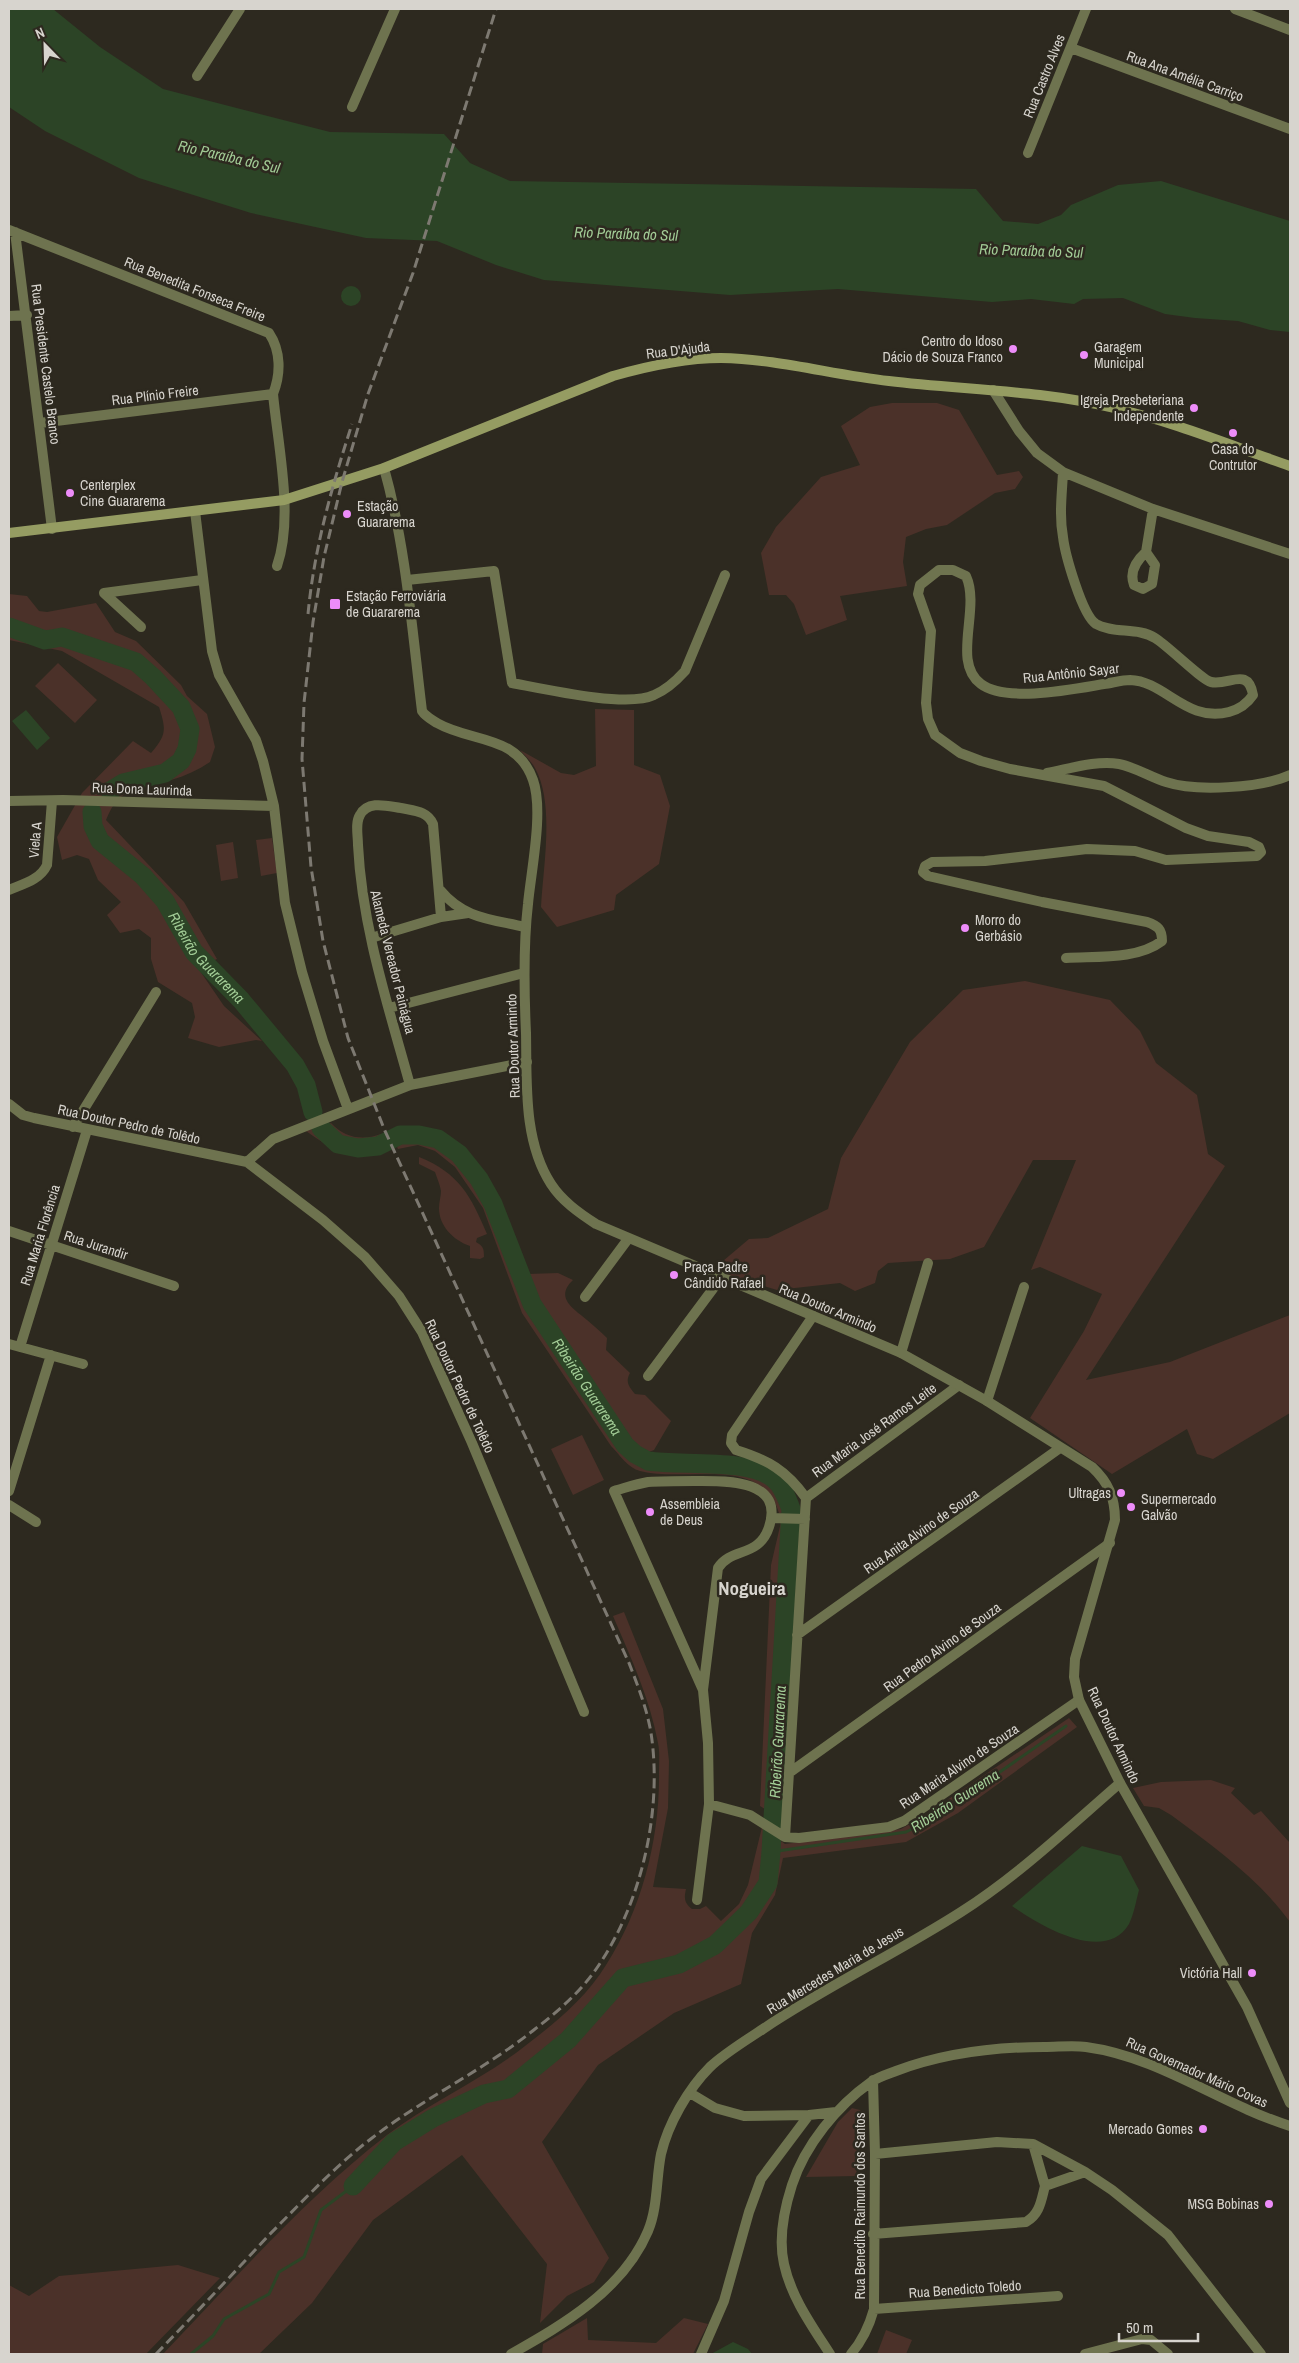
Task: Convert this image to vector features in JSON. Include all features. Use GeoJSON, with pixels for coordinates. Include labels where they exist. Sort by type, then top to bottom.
{"type":"FeatureCollection","features":[{"type":"Feature","properties":{"kind":"main road","name":"Rua D'Ajuda"},"geometry":{"type":"LineString","coordinates":[[9,533],[284,500],[384,468],[613,376],[649,366],[686,360],[720,358],[759,361],[890,382],[993,390],[1113,407],[1154,419],[1290,466]]}},
{"type":"Feature","properties":{"kind":"street"},"geometry":{"type":"LineString","coordinates":[[197,76],[240,9]]}},
{"type":"Feature","properties":{"kind":"street"},"geometry":{"type":"LineString","coordinates":[[352,107],[395,9]]}},
{"type":"Feature","properties":{"kind":"street","name":"Rua Castro Alves"},"geometry":{"type":"LineString","coordinates":[[1028,153],[1086,9]]}},
{"type":"Feature","properties":{"kind":"street"},"geometry":{"type":"LineString","coordinates":[[1234,9],[1290,30]]}},
{"type":"Feature","properties":{"kind":"street","name":"Rua Ana Amélia Carriço"},"geometry":{"type":"LineString","coordinates":[[1071,48],[1290,129]]}},
{"type":"Feature","properties":{"kind":"street","name":"Rua Presidente Castelo Branco"},"geometry":{"type":"LineString","coordinates":[[12,231],[27,315],[52,529]]}},
{"type":"Feature","properties":{"kind":"street","name":"Rua Benedita Fonseca Freire"},"geometry":{"type":"LineString","coordinates":[[12,231],[269,333],[278,350],[277,384],[273,394],[284,500],[284,546],[277,566]]}},
{"type":"Feature","properties":{"kind":"street"},"geometry":{"type":"LineString","coordinates":[[9,316],[27,315]]}},
{"type":"Feature","properties":{"kind":"street"},"geometry":{"type":"LineString","coordinates":[[993,390],[1037,453],[1063,472],[1153,509],[1290,554]]}},
{"type":"Feature","properties":{"kind":"street","name":"Rua Plínio Freire"},"geometry":{"type":"LineString","coordinates":[[40,423],[273,394]]}},
{"type":"Feature","properties":{"kind":"street","name":"Rua Doutor Armindo"},"geometry":{"type":"LineString","coordinates":[[384,468],[396,512],[407,580],[422,711],[425,716],[446,728],[500,744],[510,749],[522,759],[533,781],[536,833],[525,927],[526,1062],[529,1113],[533,1137],[541,1164],[551,1184],[577,1212],[628,1240],[901,1353],[987,1401],[1092,1467],[1104,1478],[1115,1505],[1115,1520],[1110,1543],[1075,1659],[1074,1677],[1079,1700],[1120,1783],[1247,2007],[1290,2103]]}},
{"type":"Feature","properties":{"kind":"street","name":"Rua Antônio Sayar"},"geometry":{"type":"LineString","coordinates":[[1038,774],[981,762],[960,753],[935,735],[928,719],[926,703],[931,632],[918,594],[920,585],[939,570],[953,570],[966,576],[972,597],[966,660],[972,675],[980,684],[1002,693],[1033,693],[1131,680],[1147,685],[1186,706],[1207,714],[1223,714],[1237,710],[1248,702],[1253,695],[1252,688],[1246,680],[1238,678],[1224,683],[1210,682],[1153,636],[1105,628],[1094,623],[1083,607],[1063,538],[1061,514],[1063,472]]}},
{"type":"Feature","properties":{"kind":"street"},"geometry":{"type":"LineString","coordinates":[[1146,552],[1153,509]]}},
{"type":"Feature","properties":{"kind":"street"},"geometry":{"type":"LineString","coordinates":[[195,511],[212,650],[219,675],[256,740],[274,806],[286,903],[302,972],[323,1041],[348,1109]]}},
{"type":"Feature","properties":{"kind":"street"},"geometry":{"type":"LineString","coordinates":[[407,580],[494,571],[512,683],[616,700],[653,696],[675,682],[685,671],[724,575]]}},
{"type":"Feature","properties":{"kind":"street"},"geometry":{"type":"LineString","coordinates":[[141,627],[104,593],[202,580]]}},
{"type":"Feature","properties":{"kind":"street"},"geometry":{"type":"LineString","coordinates":[[1038,774],[1103,764],[1119,764],[1177,785],[1231,787],[1276,781],[1290,775]]}},
{"type":"Feature","properties":{"kind":"street"},"geometry":{"type":"LineString","coordinates":[[1038,774],[1104,786],[1186,828],[1208,836],[1249,842],[1259,847],[1261,852],[1257,856],[1166,860],[1135,851],[1087,849],[985,861],[932,862],[925,866],[924,872],[928,876],[1042,902],[1148,922],[1158,926],[1162,933],[1162,941],[1153,948],[1122,954],[1066,958]]}},
{"type":"Feature","properties":{"kind":"street","name":"Rua Dona Laurinda"},"geometry":{"type":"LineString","coordinates":[[9,801],[274,806]]}},
{"type":"Feature","properties":{"kind":"street","name":"Viela A"},"geometry":{"type":"LineString","coordinates":[[9,890],[36,878],[43,873],[47,865],[52,801]]}},
{"type":"Feature","properties":{"kind":"street","name":"Alameda Vereador Painágua"},"geometry":{"type":"LineString","coordinates":[[410,1085],[371,938],[360,884],[357,821],[366,808],[384,805],[418,811],[430,818],[433,824],[441,917]]}},
{"type":"Feature","properties":{"kind":"street"},"geometry":{"type":"LineString","coordinates":[[440,890],[447,899],[468,914]]}},
{"type":"Feature","properties":{"kind":"street"},"geometry":{"type":"LineString","coordinates":[[371,938],[441,917],[468,914],[525,927]]}},
{"type":"Feature","properties":{"kind":"street"},"geometry":{"type":"LineString","coordinates":[[389,1008],[524,973]]}},
{"type":"Feature","properties":{"kind":"street"},"geometry":{"type":"LineString","coordinates":[[73,1127],[156,992]]}},
{"type":"Feature","properties":{"kind":"street"},"geometry":{"type":"LineString","coordinates":[[247,1162],[273,1139],[410,1085],[526,1062]]}},
{"type":"Feature","properties":{"kind":"street","name":"Rua Doutor Pedro de Tolêdo"},"geometry":{"type":"LineString","coordinates":[[9,1104],[23,1115],[87,1130],[247,1162],[323,1220],[365,1257],[399,1296],[422,1332],[484,1470],[584,1712]]}},
{"type":"Feature","properties":{"kind":"street","name":"Rua Maria Florência"},"geometry":{"type":"LineString","coordinates":[[20,1347],[87,1130]]}},
{"type":"Feature","properties":{"kind":"street","name":"Rua Jurandir"},"geometry":{"type":"LineString","coordinates":[[9,1231],[174,1286]]}},
{"type":"Feature","properties":{"kind":"street"},"geometry":{"type":"LineString","coordinates":[[585,1296],[628,1240]]}},
{"type":"Feature","properties":{"kind":"street"},"geometry":{"type":"LineString","coordinates":[[901,1353],[928,1263]]}},
{"type":"Feature","properties":{"kind":"street"},"geometry":{"type":"LineString","coordinates":[[648,1376],[720,1278]]}},
{"type":"Feature","properties":{"kind":"street"},"geometry":{"type":"LineString","coordinates":[[987,1401],[1024,1287]]}},
{"type":"Feature","properties":{"kind":"street"},"geometry":{"type":"LineString","coordinates":[[709,1804],[750,1815],[781,1834],[789,1773],[802,1519],[806,1498],[783,1471],[754,1455],[736,1450],[731,1443],[732,1436],[813,1316]]}},
{"type":"Feature","properties":{"kind":"street"},"geometry":{"type":"LineString","coordinates":[[9,1344],[83,1364]]}},
{"type":"Feature","properties":{"kind":"street"},"geometry":{"type":"LineString","coordinates":[[9,1491],[51,1355]]}},
{"type":"Feature","properties":{"kind":"street","name":"Rua Maria José Ramos Leite"},"geometry":{"type":"LineString","coordinates":[[806,1498],[959,1385]]}},
{"type":"Feature","properties":{"kind":"street","name":"Rua Anita Alvino de Souza"},"geometry":{"type":"LineString","coordinates":[[796,1635],[1060,1448]]}},
{"type":"Feature","properties":{"kind":"street"},"geometry":{"type":"LineString","coordinates":[[697,1900],[709,1804],[708,1743],[703,1690],[718,1568],[724,1560],[751,1550],[761,1543],[773,1518],[766,1496],[748,1484],[727,1481],[647,1482],[614,1490],[703,1690]]}},
{"type":"Feature","properties":{"kind":"street"},"geometry":{"type":"LineString","coordinates":[[9,1505],[36,1522]]}},
{"type":"Feature","properties":{"kind":"street"},"geometry":{"type":"LineString","coordinates":[[773,1518],[802,1519]]}},
{"type":"Feature","properties":{"kind":"street","name":"Rua Pedro Alvino de Souza"},"geometry":{"type":"LineString","coordinates":[[789,1773],[1110,1543]]}},
{"type":"Feature","properties":{"kind":"street","name":"Rua Maria Alvino de Souza"},"geometry":{"type":"LineString","coordinates":[[781,1834],[799,1838],[889,1827],[904,1821],[1079,1700]]}},
{"type":"Feature","properties":{"kind":"street","name":"Rua Mercedes Maria de Jesus"},"geometry":{"type":"LineString","coordinates":[[512,2354],[557,2328],[590,2304],[633,2257],[652,2220],[662,2152],[672,2126],[690,2093],[710,2068],[807,1999],[962,1911],[1023,1866],[1120,1783]]}},
{"type":"Feature","properties":{"kind":"street","name":"Rua Governador Mário Covas"},"geometry":{"type":"LineString","coordinates":[[830,2354],[793,2293],[783,2263],[782,2230],[787,2202],[797,2170],[836,2112],[873,2080],[919,2062],[967,2051],[1020,2047],[1083,2047],[1116,2052],[1158,2067],[1248,2112],[1290,2126]]}},
{"type":"Feature","properties":{"kind":"street","name":"Rua Benedito Raimundo dos Santos"},"geometry":{"type":"LineString","coordinates":[[851,2354],[869,2328],[874,2309],[875,2154],[873,2080]]}},
{"type":"Feature","properties":{"kind":"street"},"geometry":{"type":"LineString","coordinates":[[690,2093],[715,2108],[744,2116],[809,2115],[836,2112]]}},
{"type":"Feature","properties":{"kind":"street"},"geometry":{"type":"LineString","coordinates":[[700,2354],[724,2300],[749,2212],[761,2179],[809,2115]]}},
{"type":"Feature","properties":{"kind":"street"},"geometry":{"type":"LineString","coordinates":[[875,2154],[997,2142],[1033,2144],[1085,2172],[1123,2198],[1168,2235],[1261,2354]]}},
{"type":"Feature","properties":{"kind":"street"},"geometry":{"type":"LineString","coordinates":[[873,2234],[1026,2222],[1034,2217],[1039,2209],[1045,2186],[1033,2144]]}},
{"type":"Feature","properties":{"kind":"street"},"geometry":{"type":"LineString","coordinates":[[1045,2186],[1085,2172]]}},
{"type":"Feature","properties":{"kind":"street","name":"Rua Benedicto Toledo"},"geometry":{"type":"LineString","coordinates":[[874,2309],[1058,2296]]}},
{"type":"Feature","properties":{"kind":"street"},"geometry":{"type":"LineString","coordinates":[[1085,2354],[1142,2339],[1151,2340],[1168,2354]]}},
{"type":"Feature","properties":{"kind":"shaded area"},"geometry":{"type":"Polygon","coordinates":[[[892,403],[937,403],[959,410],[997,475],[1019,471],[1023,477],[1015,489],[995,493],[947,525],[926,529],[906,537],[903,562],[907,586],[840,596],[847,620],[806,635],[794,604],[786,595],[769,595],[761,553],[776,527],[821,477],[860,465],[841,426],[870,407],[892,403]]]}},
{"type":"Feature","properties":{"kind":"shaded area"},"geometry":{"type":"Polygon","coordinates":[[[9,594],[27,596],[39,611],[47,612],[96,603],[115,632],[136,641],[181,685],[187,696],[207,714],[215,747],[210,762],[181,777],[140,787],[124,794],[111,809],[106,820],[184,902],[217,959],[198,968],[224,1006],[262,1041],[256,1040],[219,1047],[188,1038],[195,1017],[192,1003],[158,982],[151,959],[151,938],[139,929],[120,933],[107,915],[121,902],[98,880],[89,859],[77,855],[62,860],[57,837],[82,793],[133,741],[151,753],[160,741],[164,732],[164,726],[159,707],[62,651],[9,640],[9,594]]]}},
{"type":"Feature","properties":{"kind":"shaded area"},"geometry":{"type":"Polygon","coordinates":[[[58,663],[97,700],[75,723],[35,686],[58,663]]]}},
{"type":"Feature","properties":{"kind":"shaded area"},"geometry":{"type":"Polygon","coordinates":[[[595,709],[634,710],[634,765],[660,775],[670,806],[659,864],[616,895],[614,910],[557,927],[541,907],[546,836],[545,799],[535,768],[520,750],[561,773],[574,775],[596,766],[595,709]]]}},
{"type":"Feature","properties":{"kind":"shaded area"},"geometry":{"type":"Polygon","coordinates":[[[272,838],[277,873],[261,876],[256,840],[272,838]]]}},
{"type":"Feature","properties":{"kind":"shaded area"},"geometry":{"type":"Polygon","coordinates":[[[233,842],[238,878],[221,881],[216,845],[233,842]]]}},
{"type":"Feature","properties":{"kind":"shaded area"},"geometry":{"type":"Polygon","coordinates":[[[1025,981],[1110,1000],[1140,1031],[1156,1063],[1197,1095],[1208,1154],[1225,1166],[1086,1380],[1170,1362],[1290,1315],[1290,1413],[1213,1459],[1197,1454],[1187,1429],[1112,1474],[1030,1418],[1084,1331],[1102,1294],[1040,1267],[1031,1270],[1076,1160],[1033,1160],[984,1247],[950,1259],[888,1263],[878,1271],[875,1283],[855,1291],[840,1283],[777,1290],[727,1275],[723,1261],[749,1239],[768,1238],[828,1209],[841,1158],[910,1042],[963,990],[1025,981]]]}},
{"type":"Feature","properties":{"kind":"shaded area"},"geometry":{"type":"Polygon","coordinates":[[[331,1123],[342,1132],[354,1137],[361,1138],[381,1134],[389,1151],[365,1154],[345,1152],[326,1145],[306,1131],[331,1123]]]}},
{"type":"Feature","properties":{"kind":"shaded area"},"geometry":{"type":"Polygon","coordinates":[[[413,1129],[443,1135],[473,1160],[488,1179],[500,1200],[528,1274],[558,1273],[573,1280],[565,1292],[568,1303],[607,1338],[606,1350],[630,1373],[628,1384],[635,1394],[645,1395],[671,1421],[654,1450],[649,1452],[665,1455],[732,1457],[748,1459],[764,1465],[778,1474],[790,1487],[796,1501],[798,1513],[779,1513],[770,1495],[756,1483],[739,1477],[720,1474],[658,1474],[640,1471],[624,1460],[611,1446],[522,1313],[483,1208],[455,1167],[435,1151],[418,1145],[398,1149],[390,1131],[413,1129]]]}},
{"type":"Feature","properties":{"kind":"shaded area"},"geometry":{"type":"Polygon","coordinates":[[[419,1157],[433,1163],[454,1178],[469,1197],[487,1234],[477,1238],[476,1242],[483,1248],[484,1257],[480,1259],[470,1258],[470,1246],[458,1240],[444,1226],[441,1221],[439,1208],[441,1191],[435,1172],[419,1164],[419,1157]]]}},
{"type":"Feature","properties":{"kind":"shaded area"},"geometry":{"type":"Polygon","coordinates":[[[582,1435],[604,1480],[573,1495],[551,1449],[582,1435]]]}},
{"type":"Feature","properties":{"kind":"shaded area"},"geometry":{"type":"Polygon","coordinates":[[[781,1522],[798,1522],[780,1818],[760,1806],[771,1565],[781,1522]]]}},
{"type":"Feature","properties":{"kind":"shaded area"},"geometry":{"type":"Polygon","coordinates":[[[624,1612],[663,1709],[669,1761],[668,1808],[653,1887],[686,1889],[685,1900],[689,1907],[700,1909],[706,1906],[721,1921],[739,1904],[748,1885],[762,1827],[785,1844],[901,1829],[919,1819],[1069,1718],[1077,1727],[958,1813],[906,1842],[783,1858],[775,1895],[752,1933],[741,1984],[674,2013],[598,2065],[542,2142],[609,2258],[594,2282],[567,2296],[540,2323],[547,2264],[462,2155],[373,2220],[312,2303],[259,2354],[163,2354],[271,2240],[356,2160],[404,2123],[491,2070],[536,2037],[559,2019],[579,1999],[606,1965],[619,1943],[639,1897],[652,1847],[658,1797],[659,1750],[655,1727],[639,1679],[613,1616],[624,1612]]]}},
{"type":"Feature","properties":{"kind":"shaded area"},"geometry":{"type":"Polygon","coordinates":[[[1211,1780],[1235,1788],[1231,1793],[1254,1815],[1261,1811],[1290,1843],[1290,1922],[1264,1891],[1235,1864],[1171,1815],[1159,1808],[1144,1806],[1133,1788],[1161,1782],[1211,1780]]]}},
{"type":"Feature","properties":{"kind":"shaded area"},"geometry":{"type":"Polygon","coordinates":[[[852,2108],[860,2110],[864,2117],[856,2176],[806,2177],[838,2122],[852,2108]]]}},
{"type":"Feature","properties":{"kind":"shaded area"},"geometry":{"type":"Polygon","coordinates":[[[178,2265],[220,2278],[146,2354],[9,2354],[9,2285],[29,2296],[59,2276],[178,2265]]]}},
{"type":"Feature","properties":{"kind":"shaded area"},"geometry":{"type":"Polygon","coordinates":[[[587,2318],[588,2340],[656,2343],[684,2318],[708,2324],[693,2354],[542,2354],[543,2344],[587,2318]]]}},
{"type":"Feature","properties":{"kind":"shaded area"},"geometry":{"type":"Polygon","coordinates":[[[886,2330],[912,2340],[906,2354],[877,2354],[886,2330]]]}},
{"type":"Feature","properties":{"kind":"water","name":"Rio Paraíba do Sul"},"geometry":{"type":"Polygon","coordinates":[[[9,9],[53,9],[100,47],[163,89],[330,132],[444,134],[470,163],[510,181],[976,189],[1003,221],[1038,224],[1061,215],[1071,205],[1118,185],[1161,181],[1290,221],[1290,332],[1270,330],[1238,321],[1165,314],[1123,298],[1083,299],[1074,304],[1031,299],[992,302],[838,289],[730,295],[544,280],[496,265],[437,241],[366,238],[251,213],[139,178],[45,131],[9,107],[9,9]]]}},
{"type":"Feature","properties":{"kind":"water"},"geometry":{"type":"Polygon","coordinates":[[[347,286],[355,286],[361,292],[361,300],[355,306],[347,306],[341,300],[341,292],[347,286]]]}},
{"type":"Feature","properties":{"kind":"water"},"geometry":{"type":"Polygon","coordinates":[[[26,710],[50,738],[37,750],[12,721],[26,710]]]}},
{"type":"Feature","properties":{"kind":"water"},"geometry":{"type":"Polygon","coordinates":[[[1082,1846],[1121,1856],[1139,1890],[1129,1924],[1118,1936],[1104,1941],[1072,1938],[1038,1923],[1012,1906],[1082,1846]]]}},
{"type":"Feature","properties":{"kind":"water"},"geometry":{"type":"Polygon","coordinates":[[[733,2342],[748,2349],[752,2354],[711,2354],[733,2342]]]}},
{"type":"Feature","properties":{"kind":"waterway","name":"Ribeirão Guararema"},"geometry":{"type":"LineString","coordinates":[[9,627],[45,640],[62,637],[136,662],[181,707],[190,729],[187,749],[181,761],[165,773],[123,783],[110,791]]}},
{"type":"Feature","properties":{"kind":"waterway","name":"Ribeirão Guararema"},"geometry":{"type":"LineString","coordinates":[[92,812],[93,826],[100,841],[143,876],[165,901],[194,952],[241,1000],[295,1065],[306,1085],[313,1112]]}},
{"type":"Feature","properties":{"kind":"waterway","name":"Ribeirão Guararema"},"geometry":{"type":"LineString","coordinates":[[321,1128],[338,1144],[358,1148],[378,1146],[400,1135],[419,1135],[438,1139],[459,1154],[479,1179],[493,1204],[532,1304],[625,1445],[635,1454],[648,1461],[732,1465],[763,1472],[780,1485],[791,1509],[768,1883],[749,1912],[715,1945],[679,1964],[623,1978],[568,2040],[508,2089],[484,2094],[433,2118],[394,2142],[353,2186]]}},
{"type":"Feature","properties":{"kind":"waterway","name":"Ribeirão Guarema"},"geometry":{"type":"LineString","coordinates":[[771,1852],[906,1832],[932,1819],[1066,1726]]}},
{"type":"Feature","properties":{"kind":"waterway","name":"Ribeirão Guararema"},"geometry":{"type":"LineString","coordinates":[[191,2354],[213,2336],[224,2319],[269,2294],[279,2272],[304,2257],[321,2210],[353,2186]]}},
{"type":"Feature","properties":{"kind":"railway"},"geometry":{"type":"LineString","coordinates":[[156,2354],[269,2235],[345,2160],[412,2110],[515,2044],[551,2016],[581,1988],[594,1972],[610,1946],[624,1918],[636,1888],[651,1826],[654,1763],[651,1733],[639,1689],[629,1663],[385,1131],[348,1038],[323,941],[311,867],[302,759],[304,703],[313,622],[324,557],[342,482],[368,394],[413,273],[496,9]]}},
{"type":"Feature","properties":{"kind":"railway"},"geometry":{"type":"LineString","coordinates":[[308,614],[319,542],[352,424]]}},
{"type":"Feature","properties":{"kind":"place","name":"Centro do Idoso Dácio de Souza Franco"},"geometry":{"type":"Point","coordinates":[1013,349]}},
{"type":"Feature","properties":{"kind":"place","name":"Garagem Municipal"},"geometry":{"type":"Point","coordinates":[1084,355]}},
{"type":"Feature","properties":{"kind":"place","name":"Igreja Presbeteriana Independente"},"geometry":{"type":"Point","coordinates":[1194,408]}},
{"type":"Feature","properties":{"kind":"place","name":"Casa do Contrutor"},"geometry":{"type":"Point","coordinates":[1233,433]}},
{"type":"Feature","properties":{"kind":"place","name":"Centerplex Cine Guararema"},"geometry":{"type":"Point","coordinates":[70,493]}},
{"type":"Feature","properties":{"kind":"place","name":"Estação Guararema"},"geometry":{"type":"Point","coordinates":[347,514]}},
{"type":"Feature","properties":{"kind":"place","name":"Estação Ferroviária de Guararema"},"geometry":{"type":"Point","coordinates":[335,604]}},
{"type":"Feature","properties":{"kind":"place","name":"Morro do Gerbásio"},"geometry":{"type":"Point","coordinates":[965,928]}},
{"type":"Feature","properties":{"kind":"place","name":"Praça Padre Cândido Rafael"},"geometry":{"type":"Point","coordinates":[674,1275]}},
{"type":"Feature","properties":{"kind":"place","name":"Ultragas"},"geometry":{"type":"Point","coordinates":[1121,1493]}},
{"type":"Feature","properties":{"kind":"place","name":"Supermercado Galvão"},"geometry":{"type":"Point","coordinates":[1131,1507]}},
{"type":"Feature","properties":{"kind":"place","name":"Assembleia de Deus"},"geometry":{"type":"Point","coordinates":[650,1512]}},
{"type":"Feature","properties":{"kind":"place","name":"Victória Hall"},"geometry":{"type":"Point","coordinates":[1252,1973]}},
{"type":"Feature","properties":{"kind":"place","name":"Mercado Gomes"},"geometry":{"type":"Point","coordinates":[1203,2129]}},
{"type":"Feature","properties":{"kind":"place","name":"MSG Bobinas"},"geometry":{"type":"Point","coordinates":[1269,2204]}},
{"type":"Feature","properties":{"kind":"district","name":"Nogueira"},"geometry":{"type":"Point","coordinates":[752,1588]}}]}
